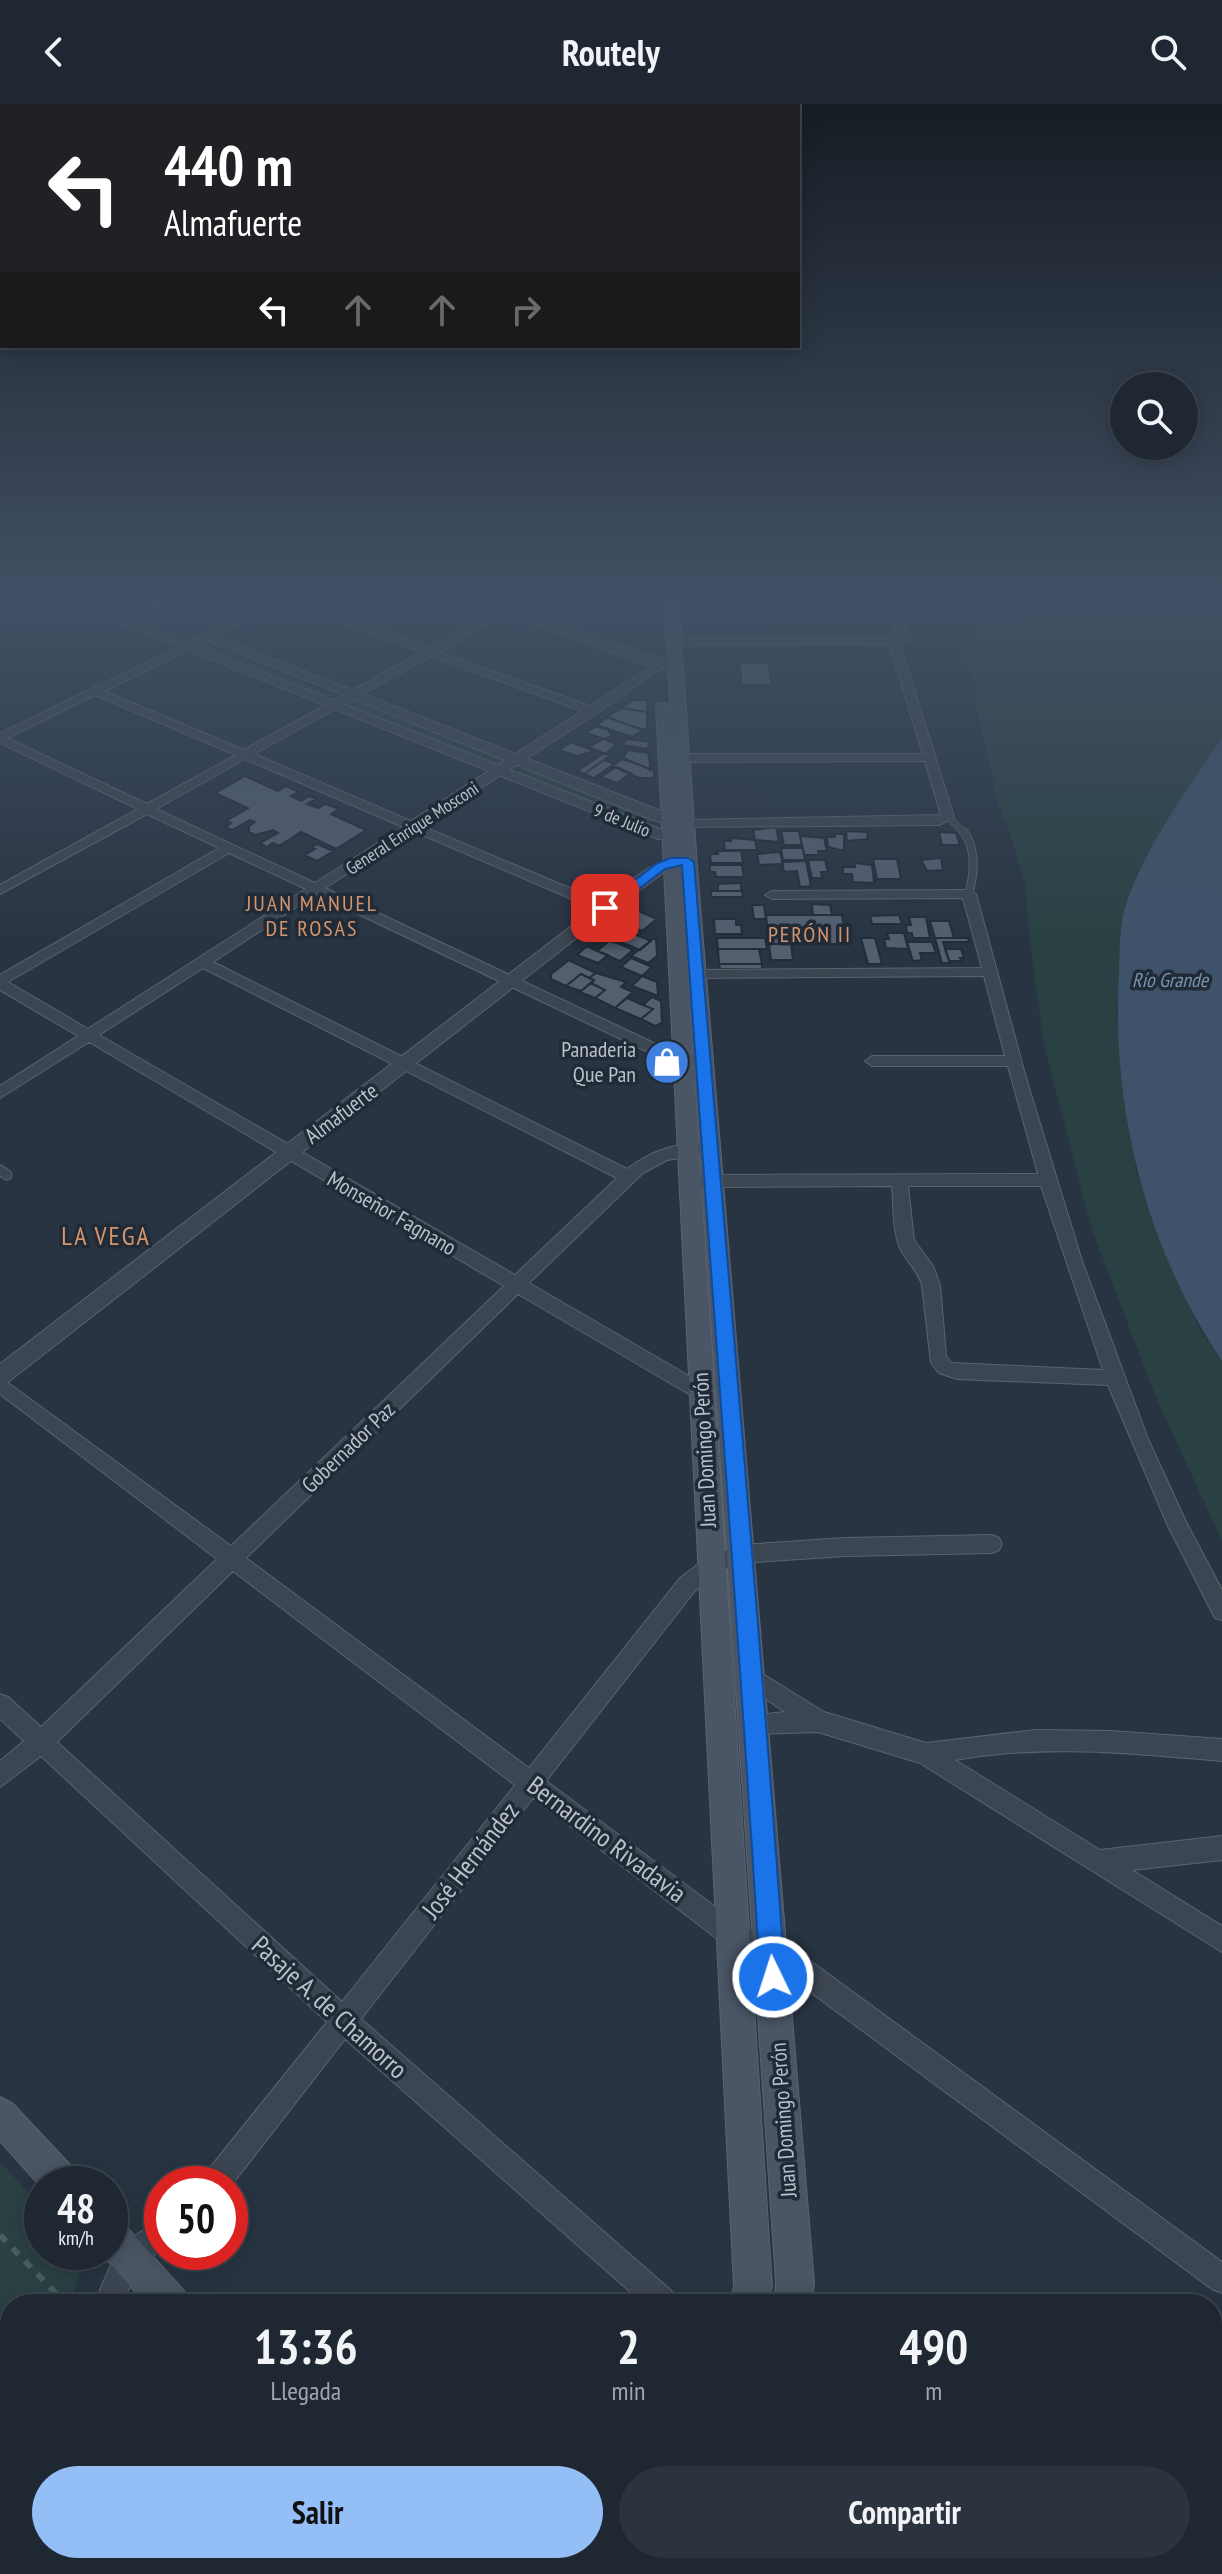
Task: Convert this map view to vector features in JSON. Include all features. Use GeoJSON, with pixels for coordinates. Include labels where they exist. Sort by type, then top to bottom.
{"type":"FeatureCollection","features":[{"type":"Feature","properties":{"kind":"main road","name":"Juan Domingo Perón"},"geometry":{"type":"LineString","coordinates":[[668,711],[688,974],[704,1060],[711,1149],[701,1181],[701,1392],[725,1560],[751,1677],[756,1723],[794,2294]]}},
{"type":"Feature","properties":{"kind":"main road","name":"Juan Domingo Perón"},"geometry":{"type":"LineString","coordinates":[[675,711],[683,758],[675,827]]}},
{"type":"Feature","properties":{"kind":"main road","name":"Juan Domingo Perón"},"geometry":{"type":"LineString","coordinates":[[688,974],[682,1061],[687,1150],[701,1181],[725,1560],[733,1935],[753,2287],[751,2294]]}},
{"type":"Feature","properties":{"kind":"main road"},"geometry":{"type":"LineString","coordinates":[[0,2115],[47,2166]]}},
{"type":"Feature","properties":{"kind":"main road"},"geometry":{"type":"LineString","coordinates":[[128,2256],[162,2294]]}},
{"type":"Feature","properties":{"kind":"street"},"geometry":{"type":"LineString","coordinates":[[0,738],[54,711]]}},
{"type":"Feature","properties":{"kind":"street"},"geometry":{"type":"LineString","coordinates":[[142,711],[605,908]]}},
{"type":"Feature","properties":{"kind":"street"},"geometry":{"type":"LineString","coordinates":[[0,890],[324,711]]}},
{"type":"Feature","properties":{"kind":"street","name":"9 de Julio"},"geometry":{"type":"LineString","coordinates":[[351,711],[500,771],[675,827]]}},
{"type":"Feature","properties":{"kind":"street","name":"9 de Julio"},"geometry":{"type":"LineString","coordinates":[[394,711],[675,827]]}},
{"type":"Feature","properties":{"kind":"street","name":"General Enrique Mosconi"},"geometry":{"type":"LineString","coordinates":[[0,1093],[593,711]]}},
{"type":"Feature","properties":{"kind":"street"},"geometry":{"type":"LineString","coordinates":[[675,827],[939,821],[948,817],[916,711]]}},
{"type":"Feature","properties":{"kind":"street"},"geometry":{"type":"LineString","coordinates":[[0,738],[316,891],[682,1061],[704,1060]]}},
{"type":"Feature","properties":{"kind":"street"},"geometry":{"type":"LineString","coordinates":[[683,758],[930,757]]}},
{"type":"Feature","properties":{"kind":"street"},"geometry":{"type":"LineString","coordinates":[[0,983],[228,848]]}},
{"type":"Feature","properties":{"kind":"street","name":"Almafuerte"},"geometry":{"type":"LineString","coordinates":[[0,1376],[605,908],[679,862]]}},
{"type":"Feature","properties":{"kind":"street"},"geometry":{"type":"LineString","coordinates":[[772,895],[969,894],[1046,1180],[1115,1378],[1161,1493],[1222,1611]]}},
{"type":"Feature","properties":{"kind":"street"},"geometry":{"type":"LineString","coordinates":[[203,962],[628,1177]]}},
{"type":"Feature","properties":{"kind":"street"},"geometry":{"type":"LineString","coordinates":[[688,974],[990,972]]}},
{"type":"Feature","properties":{"kind":"street","name":"Monseñor Fagnano"},"geometry":{"type":"LineString","coordinates":[[0,983],[701,1392]]}},
{"type":"Feature","properties":{"kind":"street"},"geometry":{"type":"LineString","coordinates":[[872,1061],[1013,1061]]}},
{"type":"Feature","properties":{"kind":"street","name":"Gobernador Paz"},"geometry":{"type":"LineString","coordinates":[[0,1776],[42,1741],[628,1177],[650,1158],[662,1153],[711,1149]]}},
{"type":"Feature","properties":{"kind":"street"},"geometry":{"type":"LineString","coordinates":[[899,1180],[906,1240],[909,1249],[927,1271],[937,1358],[945,1368],[957,1372],[1115,1378]]}},
{"type":"Feature","properties":{"kind":"street"},"geometry":{"type":"LineString","coordinates":[[701,1181],[1046,1180]]}},
{"type":"Feature","properties":{"kind":"street","name":"Bernardino Rivadavia"},"geometry":{"type":"LineString","coordinates":[[0,1384],[230,1560],[733,1935],[770,1947],[1222,2279]]}},
{"type":"Feature","properties":{"kind":"street"},"geometry":{"type":"LineString","coordinates":[[725,1560],[821,1548],[992,1544]]}},
{"type":"Feature","properties":{"kind":"street","name":"José Hernández"},"geometry":{"type":"LineString","coordinates":[[229,2166],[687,1585],[725,1560]]}},
{"type":"Feature","properties":{"kind":"street"},"geometry":{"type":"LineString","coordinates":[[751,1677],[818,1721],[926,1754],[1222,1940]]}},
{"type":"Feature","properties":{"kind":"street","name":"Pasaje A. de Chamorro"},"geometry":{"type":"LineString","coordinates":[[0,1704],[344,2021],[654,2294]]}},
{"type":"Feature","properties":{"kind":"street"},"geometry":{"type":"LineString","coordinates":[[756,1723],[818,1721]]}},
{"type":"Feature","properties":{"kind":"street"},"geometry":{"type":"LineString","coordinates":[[926,1754],[974,1744],[1046,1739],[1222,1750]]}},
{"type":"Feature","properties":{"kind":"street"},"geometry":{"type":"LineString","coordinates":[[1099,1862],[1222,1848]]}},
{"type":"Feature","properties":{"kind":"street"},"geometry":{"type":"LineString","coordinates":[[110,2294],[114,2270]]}},
{"type":"Feature","properties":{"kind":"lane"},"geometry":{"type":"LineString","coordinates":[[948,817],[964,832],[971,848],[973,868],[969,894]]}},
{"type":"Feature","properties":{"kind":"path"},"geometry":{"type":"LineString","coordinates":[[0,2235],[56,2294]]}},
{"type":"Feature","properties":{"kind":"green space"},"geometry":{"type":"Polygon","coordinates":[[[363,711],[379,711],[501,760],[502,763],[495,764],[363,711]]]}},
{"type":"Feature","properties":{"kind":"green space"},"geometry":{"type":"Polygon","coordinates":[[[977,711],[1222,711],[1222,738],[1180,803],[1126,904],[1117,1013],[1136,1170],[1168,1261],[1200,1329],[1222,1361],[1222,1541],[1155,1395],[1091,1227],[1044,1045],[1025,884],[999,806],[977,711]]]}},
{"type":"Feature","properties":{"kind":"green space"},"geometry":{"type":"Polygon","coordinates":[[[522,768],[651,819],[650,822],[643,824],[517,772],[522,768]]]}},
{"type":"Feature","properties":{"kind":"green space"},"geometry":{"type":"Polygon","coordinates":[[[0,2162],[24,2188],[24,2270],[79,2270],[73,2294],[0,2294],[0,2162]]]}},
{"type":"Feature","properties":{"kind":"water","name":"Río Grande"},"geometry":{"type":"Polygon","coordinates":[[[1222,738],[1222,1361],[1195,1317],[1154,1224],[1128,1126],[1118,1024],[1120,937],[1127,901],[1157,837],[1222,738]]]}},
{"type":"Feature","properties":{"kind":"building"},"geometry":{"type":"Polygon","coordinates":[[[616,711],[647,712],[647,727],[643,730],[607,717],[616,711]]]}},
{"type":"Feature","properties":{"kind":"building"},"geometry":{"type":"Polygon","coordinates":[[[607,717],[643,730],[632,737],[597,725],[607,717]]]}},
{"type":"Feature","properties":{"kind":"building"},"geometry":{"type":"Polygon","coordinates":[[[596,726],[608,730],[612,736],[604,739],[586,733],[596,726]]]}},
{"type":"Feature","properties":{"kind":"building"},"geometry":{"type":"Polygon","coordinates":[[[603,739],[616,744],[606,754],[588,747],[603,739]]]}},
{"type":"Feature","properties":{"kind":"building"},"geometry":{"type":"Polygon","coordinates":[[[627,739],[650,742],[647,749],[622,745],[627,739]]]}},
{"type":"Feature","properties":{"kind":"building"},"geometry":{"type":"Polygon","coordinates":[[[571,742],[595,751],[577,756],[559,750],[571,742]]]}},
{"type":"Feature","properties":{"kind":"building"},"geometry":{"type":"Polygon","coordinates":[[[628,750],[648,753],[651,770],[623,758],[628,750]]]}},
{"type":"Feature","properties":{"kind":"building"},"geometry":{"type":"Polygon","coordinates":[[[604,753],[611,755],[584,774],[577,771],[604,753]]]}},
{"type":"Feature","properties":{"kind":"building"},"geometry":{"type":"Polygon","coordinates":[[[622,759],[654,770],[654,778],[639,778],[612,766],[622,759]]]}},
{"type":"Feature","properties":{"kind":"building"},"geometry":{"type":"Polygon","coordinates":[[[604,760],[614,764],[594,778],[584,774],[604,760]]]}},
{"type":"Feature","properties":{"kind":"building"},"geometry":{"type":"Polygon","coordinates":[[[616,767],[631,773],[617,783],[601,777],[616,767]]]}},
{"type":"Feature","properties":{"kind":"building"},"geometry":{"type":"Polygon","coordinates":[[[245,776],[278,791],[286,786],[299,792],[291,796],[301,801],[309,796],[316,799],[307,804],[318,808],[326,804],[339,809],[331,814],[366,830],[336,849],[301,832],[279,846],[273,843],[267,847],[260,843],[278,833],[273,830],[255,835],[249,832],[249,826],[255,822],[250,820],[232,830],[225,827],[231,823],[226,821],[248,808],[215,793],[245,776]]]}},
{"type":"Feature","properties":{"kind":"building"},"geometry":{"type":"Polygon","coordinates":[[[776,827],[779,842],[755,840],[753,830],[776,827]]]}},
{"type":"Feature","properties":{"kind":"building"},"geometry":{"type":"Polygon","coordinates":[[[781,831],[799,831],[802,845],[784,845],[781,831]]]}},
{"type":"Feature","properties":{"kind":"building"},"geometry":{"type":"Polygon","coordinates":[[[846,831],[867,832],[868,839],[847,841],[846,831]]]}},
{"type":"Feature","properties":{"kind":"building"},"geometry":{"type":"Polygon","coordinates":[[[939,832],[956,833],[960,845],[942,845],[939,832]]]}},
{"type":"Feature","properties":{"kind":"building"},"geometry":{"type":"Polygon","coordinates":[[[835,834],[844,834],[844,851],[828,847],[827,837],[835,837],[835,834]]]}},
{"type":"Feature","properties":{"kind":"building"},"geometry":{"type":"Polygon","coordinates":[[[800,836],[824,838],[827,851],[818,851],[819,855],[804,855],[800,836]]]}},
{"type":"Feature","properties":{"kind":"building"},"geometry":{"type":"Polygon","coordinates":[[[731,838],[755,840],[757,850],[725,850],[724,841],[731,841],[731,838]]]}},
{"type":"Feature","properties":{"kind":"building"},"geometry":{"type":"Polygon","coordinates":[[[317,844],[333,851],[317,861],[304,855],[315,849],[311,847],[317,844]]]}},
{"type":"Feature","properties":{"kind":"building"},"geometry":{"type":"Polygon","coordinates":[[[781,848],[803,848],[805,860],[783,860],[781,848]]]}},
{"type":"Feature","properties":{"kind":"building"},"geometry":{"type":"Polygon","coordinates":[[[717,851],[741,851],[743,863],[711,863],[710,854],[718,854],[717,851]]]}},
{"type":"Feature","properties":{"kind":"building"},"geometry":{"type":"Polygon","coordinates":[[[780,852],[783,864],[759,865],[757,854],[780,852]]]}},
{"type":"Feature","properties":{"kind":"building"},"geometry":{"type":"Polygon","coordinates":[[[941,858],[943,870],[927,871],[921,860],[941,858]]]}},
{"type":"Feature","properties":{"kind":"building"},"geometry":{"type":"Polygon","coordinates":[[[873,859],[897,859],[901,879],[877,879],[873,859]]]}},
{"type":"Feature","properties":{"kind":"building"},"geometry":{"type":"Polygon","coordinates":[[[808,860],[825,860],[828,872],[821,872],[822,878],[812,878],[808,860]]]}},
{"type":"Feature","properties":{"kind":"building"},"geometry":{"type":"Polygon","coordinates":[[[806,861],[811,886],[800,887],[797,871],[784,872],[782,862],[806,861]]]}},
{"type":"Feature","properties":{"kind":"building"},"geometry":{"type":"Polygon","coordinates":[[[855,863],[872,865],[874,883],[853,882],[852,874],[843,874],[843,867],[855,867],[855,863]]]}},
{"type":"Feature","properties":{"kind":"building"},"geometry":{"type":"Polygon","coordinates":[[[710,865],[742,865],[744,877],[716,877],[715,872],[710,872],[710,865]]]}},
{"type":"Feature","properties":{"kind":"building"},"geometry":{"type":"Polygon","coordinates":[[[741,883],[741,891],[718,891],[718,884],[741,883]]]}},
{"type":"Feature","properties":{"kind":"building"},"geometry":{"type":"Polygon","coordinates":[[[711,891],[742,891],[743,897],[711,897],[711,891]]]}},
{"type":"Feature","properties":{"kind":"building"},"geometry":{"type":"Polygon","coordinates":[[[812,904],[830,905],[832,915],[813,915],[812,904]]]}},
{"type":"Feature","properties":{"kind":"building"},"geometry":{"type":"Polygon","coordinates":[[[752,905],[764,905],[766,919],[754,919],[752,905]]]}},
{"type":"Feature","properties":{"kind":"building"},"geometry":{"type":"Polygon","coordinates":[[[634,909],[657,919],[642,931],[619,921],[634,909]]]}},
{"type":"Feature","properties":{"kind":"building"},"geometry":{"type":"Polygon","coordinates":[[[766,915],[842,915],[847,944],[769,944],[766,915]]]}},
{"type":"Feature","properties":{"kind":"building"},"geometry":{"type":"Polygon","coordinates":[[[899,915],[902,924],[872,924],[870,916],[899,915]]]}},
{"type":"Feature","properties":{"kind":"building"},"geometry":{"type":"Polygon","coordinates":[[[909,917],[926,917],[930,938],[913,938],[912,933],[907,933],[906,925],[911,925],[909,917]]]}},
{"type":"Feature","properties":{"kind":"building"},"geometry":{"type":"Polygon","coordinates":[[[714,919],[736,919],[736,925],[741,925],[742,934],[715,934],[714,919]]]}},
{"type":"Feature","properties":{"kind":"building"},"geometry":{"type":"Polygon","coordinates":[[[930,921],[949,921],[954,938],[935,938],[930,921]]]}},
{"type":"Feature","properties":{"kind":"building"},"geometry":{"type":"Polygon","coordinates":[[[629,932],[651,941],[640,950],[618,941],[629,932]]]}},
{"type":"Feature","properties":{"kind":"building"},"geometry":{"type":"Polygon","coordinates":[[[887,933],[904,933],[908,949],[886,948],[884,939],[889,939],[887,933]]]}},
{"type":"Feature","properties":{"kind":"building"},"geometry":{"type":"Polygon","coordinates":[[[717,938],[765,938],[767,949],[718,949],[717,938]]]}},
{"type":"Feature","properties":{"kind":"building"},"geometry":{"type":"Polygon","coordinates":[[[861,938],[875,938],[882,964],[868,964],[861,938]]]}},
{"type":"Feature","properties":{"kind":"building"},"geometry":{"type":"Polygon","coordinates":[[[935,938],[968,938],[969,942],[943,942],[950,963],[942,963],[935,938]]]}},
{"type":"Feature","properties":{"kind":"building"},"geometry":{"type":"Polygon","coordinates":[[[656,939],[657,956],[648,963],[631,956],[656,939]]]}},
{"type":"Feature","properties":{"kind":"building"},"geometry":{"type":"Polygon","coordinates":[[[609,941],[633,950],[620,961],[597,951],[609,941]]]}},
{"type":"Feature","properties":{"kind":"building"},"geometry":{"type":"Polygon","coordinates":[[[907,942],[932,942],[936,953],[920,953],[922,960],[913,961],[907,942]]]}},
{"type":"Feature","properties":{"kind":"building"},"geometry":{"type":"Polygon","coordinates":[[[769,944],[791,944],[793,960],[771,960],[769,944]]]}},
{"type":"Feature","properties":{"kind":"building"},"geometry":{"type":"Polygon","coordinates":[[[587,946],[608,955],[598,963],[577,955],[587,946]]]}},
{"type":"Feature","properties":{"kind":"building"},"geometry":{"type":"Polygon","coordinates":[[[718,949],[759,949],[762,964],[719,964],[718,949]]]}},
{"type":"Feature","properties":{"kind":"building"},"geometry":{"type":"Polygon","coordinates":[[[945,949],[961,949],[964,958],[960,958],[962,961],[949,961],[945,949]]]}},
{"type":"Feature","properties":{"kind":"building"},"geometry":{"type":"Polygon","coordinates":[[[631,958],[652,967],[642,976],[621,967],[631,958]]]}},
{"type":"Feature","properties":{"kind":"building"},"geometry":{"type":"Polygon","coordinates":[[[569,960],[596,973],[589,978],[581,974],[566,986],[551,979],[551,974],[569,960]]]}},
{"type":"Feature","properties":{"kind":"building"},"geometry":{"type":"Polygon","coordinates":[[[719,964],[762,964],[762,969],[720,969],[719,964]]]}},
{"type":"Feature","properties":{"kind":"building"},"geometry":{"type":"Polygon","coordinates":[[[596,973],[626,982],[621,987],[633,992],[615,1008],[595,998],[605,990],[592,984],[594,980],[589,978],[596,973]]]}},
{"type":"Feature","properties":{"kind":"building"},"geometry":{"type":"Polygon","coordinates":[[[581,974],[594,980],[581,991],[566,986],[581,974]]]}},
{"type":"Feature","properties":{"kind":"building"},"geometry":{"type":"Polygon","coordinates":[[[642,976],[657,982],[658,996],[632,986],[642,976]]]}},
{"type":"Feature","properties":{"kind":"building"},"geometry":{"type":"Polygon","coordinates":[[[591,983],[605,990],[595,998],[580,992],[591,983]]]}},
{"type":"Feature","properties":{"kind":"building"},"geometry":{"type":"Polygon","coordinates":[[[652,997],[661,1001],[662,1023],[655,1026],[641,1019],[653,1009],[643,1005],[652,997]]]}},
{"type":"Feature","properties":{"kind":"building"},"geometry":{"type":"Polygon","coordinates":[[[627,998],[653,1009],[641,1019],[615,1008],[627,998]]]}},
{"type":"Feature","properties":{"kind":"place","name":"Panaderia Que Pan"},"geometry":{"type":"Point","coordinates":[667,1062]}},
{"type":"Feature","properties":{"kind":"district","name":"JUAN MANUEL DE ROSAS"},"geometry":{"type":"Point","coordinates":[312,916]}},
{"type":"Feature","properties":{"kind":"district","name":"PERÓN II"},"geometry":{"type":"Point","coordinates":[810,934]}},
{"type":"Feature","properties":{"kind":"district","name":"LA VEGA"},"geometry":{"type":"Point","coordinates":[106,1235]}},
{"type":"Feature","properties":{"kind":"route"},"geometry":{"type":"LineString","coordinates":[[605,908],[661,867],[671,862],[688,862],[773,1977]]}}]}
